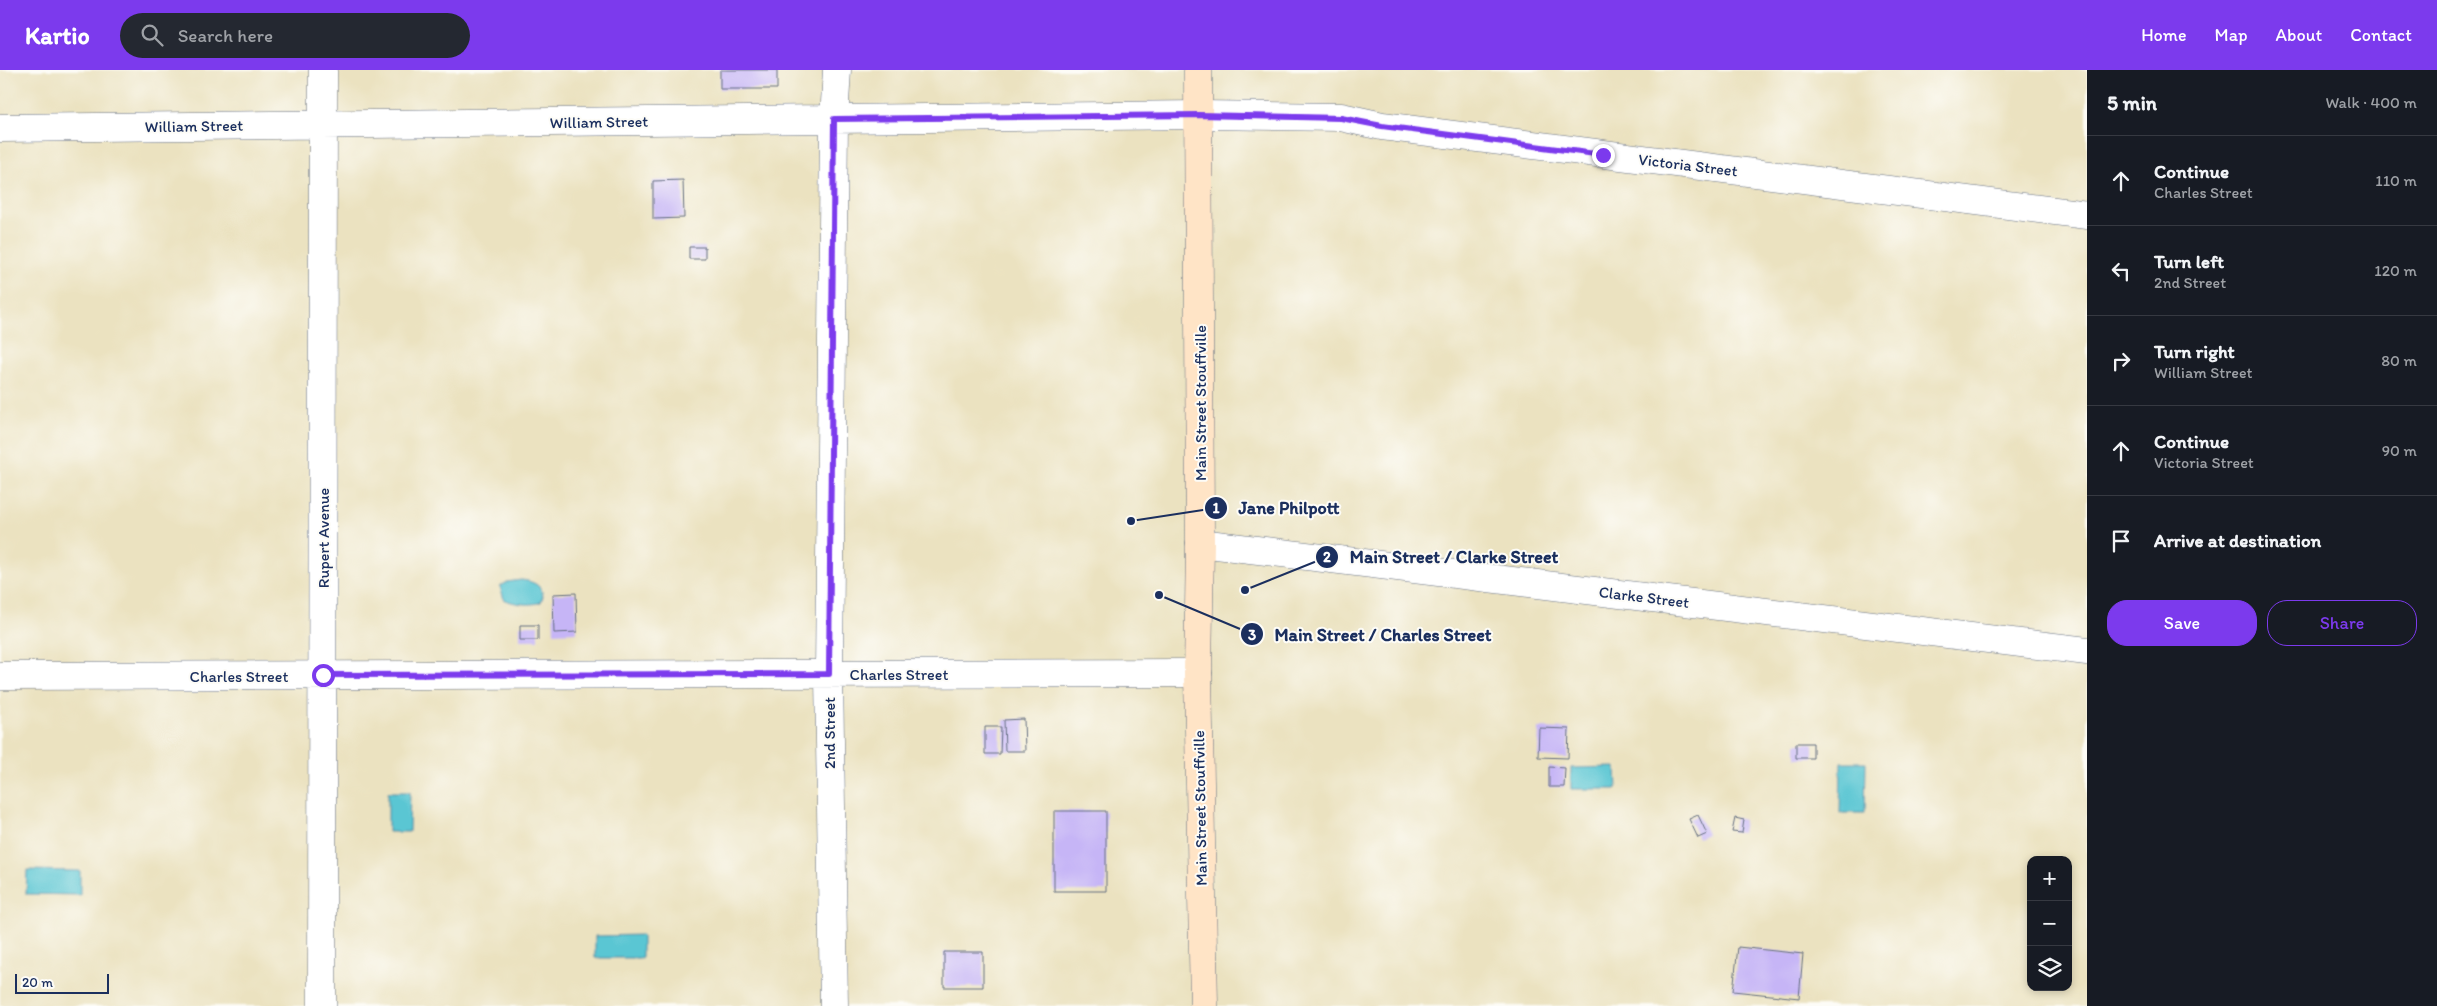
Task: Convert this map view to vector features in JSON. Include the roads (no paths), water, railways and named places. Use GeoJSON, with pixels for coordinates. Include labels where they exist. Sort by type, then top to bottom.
{"type":"FeatureCollection","features":[{"type":"Feature","properties":{"kind":"main road","name":"Main Street Stouffville"},"geometry":{"type":"LineString","coordinates":[[1198,70],[1200,543],[1198,674],[1204,1006]]}},
{"type":"Feature","properties":{"kind":"street","name":"Rupert Avenue"},"geometry":{"type":"LineString","coordinates":[[322,1006],[323,70]]}},
{"type":"Feature","properties":{"kind":"street","name":"2nd Street"},"geometry":{"type":"LineString","coordinates":[[834,1006],[829,674],[834,119],[837,70]]}},
{"type":"Feature","properties":{"kind":"street","name":"William Street"},"geometry":{"type":"LineString","coordinates":[[0,128],[1199,115]]}},
{"type":"Feature","properties":{"kind":"street","name":"Victoria Street"},"geometry":{"type":"LineString","coordinates":[[1199,115],[1341,118],[1382,126],[2087,215]]}},
{"type":"Feature","properties":{"kind":"street","name":"Clarke Street"},"geometry":{"type":"LineString","coordinates":[[1200,543],[2087,651]]}},
{"type":"Feature","properties":{"kind":"street","name":"Charles Street"},"geometry":{"type":"LineString","coordinates":[[0,676],[1198,674]]}},
{"type":"Feature","properties":{"kind":"water"},"geometry":{"type":"Polygon","coordinates":[[[521,580],[532,582],[541,589],[543,596],[541,602],[522,604],[504,599],[500,587],[507,582],[521,580]]]}},
{"type":"Feature","properties":{"kind":"water"},"geometry":{"type":"Polygon","coordinates":[[[1841,762],[1866,762],[1865,813],[1840,813],[1841,762]]]}},
{"type":"Feature","properties":{"kind":"water"},"geometry":{"type":"Polygon","coordinates":[[[1616,767],[1617,789],[1571,789],[1571,768],[1616,767]]]}},
{"type":"Feature","properties":{"kind":"water"},"geometry":{"type":"Polygon","coordinates":[[[388,792],[410,792],[409,832],[388,832],[388,792]]]}},
{"type":"Feature","properties":{"kind":"water"},"geometry":{"type":"Polygon","coordinates":[[[27,870],[80,871],[80,895],[26,894],[27,870]]]}},
{"type":"Feature","properties":{"kind":"water"},"geometry":{"type":"Polygon","coordinates":[[[642,935],[642,958],[595,958],[595,936],[642,935]]]}},
{"type":"Feature","properties":{"kind":"place","name":"Jane Philpott"},"geometry":{"type":"Point","coordinates":[1131,521]}},
{"type":"Feature","properties":{"kind":"place","name":"Main Street / Clarke Street"},"geometry":{"type":"Point","coordinates":[1245,590]}},
{"type":"Feature","properties":{"kind":"place","name":"Main Street / Charles Street"},"geometry":{"type":"Point","coordinates":[1159,595]}}]}
